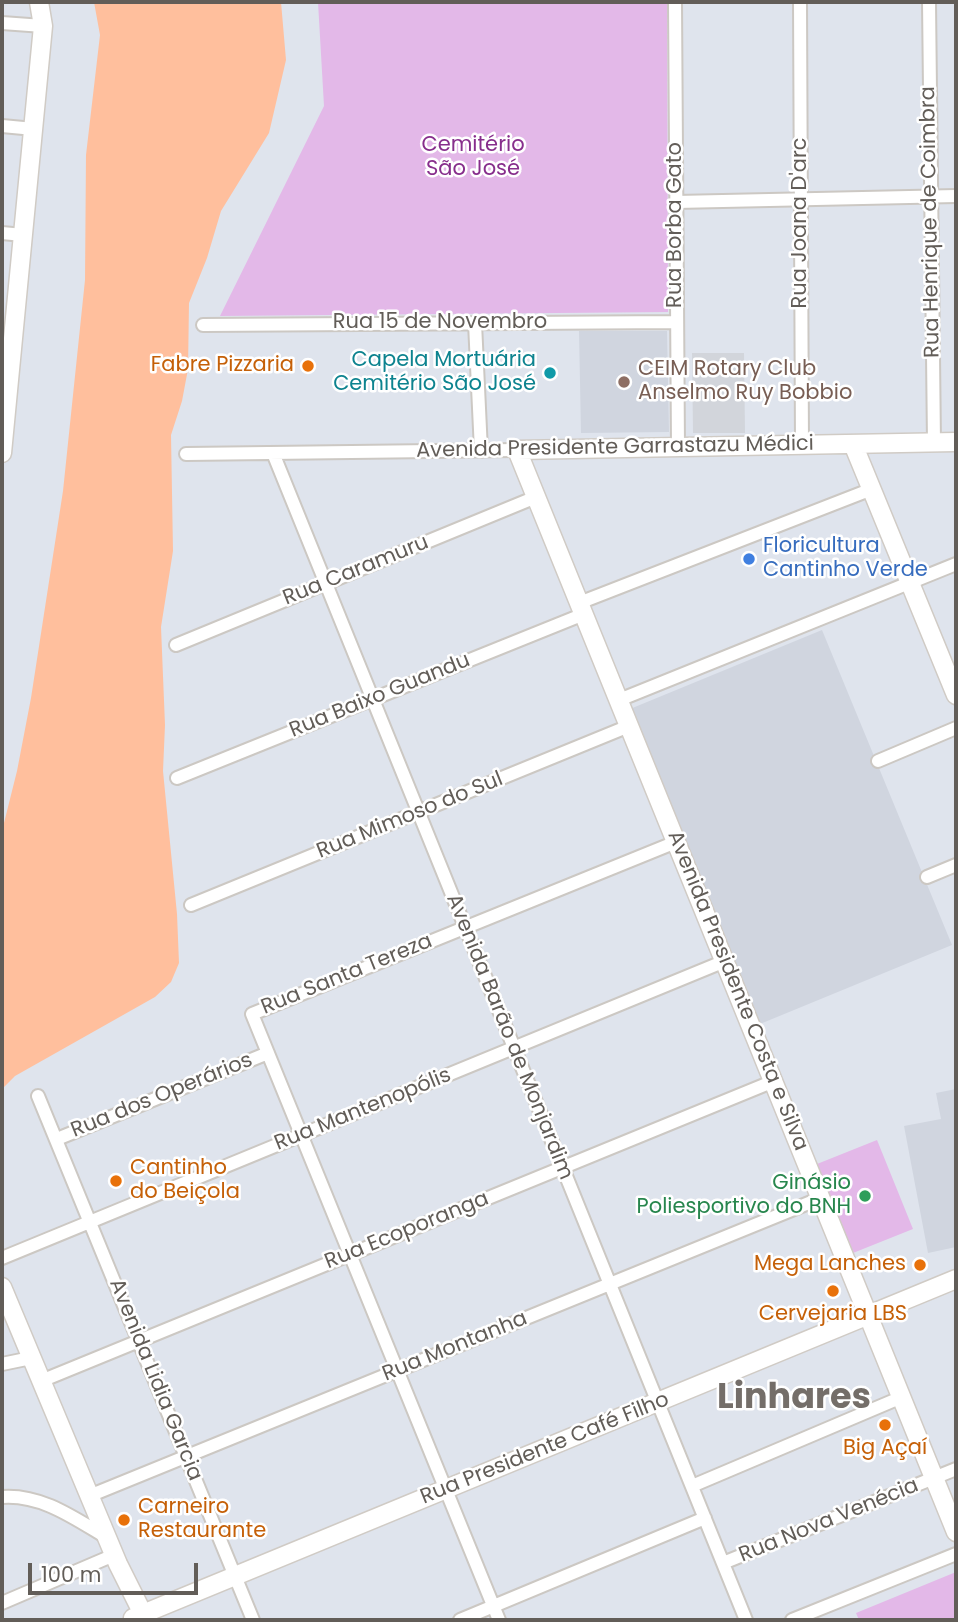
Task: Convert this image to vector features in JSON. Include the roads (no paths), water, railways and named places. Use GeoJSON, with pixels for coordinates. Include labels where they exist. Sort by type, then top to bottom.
{"type":"FeatureCollection","features":[{"type":"Feature","properties":{"kind":"main road"},"geometry":{"type":"LineString","coordinates":[[2,453],[43,26],[39,2]]}},
{"type":"Feature","properties":{"kind":"main road","name":"Avenida Presidente Garrastazu Médici"},"geometry":{"type":"LineString","coordinates":[[517,450],[956,442]]}},
{"type":"Feature","properties":{"kind":"main road"},"geometry":{"type":"LineString","coordinates":[[853,444],[956,695]]}},
{"type":"Feature","properties":{"kind":"main road","name":"Avenida Presidente Costa e Silva"},"geometry":{"type":"LineString","coordinates":[[517,450],[956,1532]]}},
{"type":"Feature","properties":{"kind":"main road","name":"Rua Presidente Café Filho"},"geometry":{"type":"LineString","coordinates":[[139,1618],[956,1279]]}},
{"type":"Feature","properties":{"kind":"main road"},"geometry":{"type":"LineString","coordinates":[[2,1287],[139,1618]]}},
{"type":"Feature","properties":{"kind":"street","name":"Rua Borba Gato"},"geometry":{"type":"LineString","coordinates":[[674,2],[678,447]]}},
{"type":"Feature","properties":{"kind":"street","name":"Rua Joana D'arc"},"geometry":{"type":"LineString","coordinates":[[800,2],[802,445]]}},
{"type":"Feature","properties":{"kind":"street","name":"Rua Henrique de Coimbra"},"geometry":{"type":"LineString","coordinates":[[929,2],[934,443]]}},
{"type":"Feature","properties":{"kind":"street"},"geometry":{"type":"LineString","coordinates":[[2,23],[43,26]]}},
{"type":"Feature","properties":{"kind":"street"},"geometry":{"type":"LineString","coordinates":[[2,126],[34,129]]}},
{"type":"Feature","properties":{"kind":"street"},"geometry":{"type":"LineString","coordinates":[[676,202],[956,196]]}},
{"type":"Feature","properties":{"kind":"street"},"geometry":{"type":"LineString","coordinates":[[2,233],[23,235]]}},
{"type":"Feature","properties":{"kind":"street","name":"Rua 15 de Novembro"},"geometry":{"type":"LineString","coordinates":[[203,325],[677,322]]}},
{"type":"Feature","properties":{"kind":"street"},"geometry":{"type":"LineString","coordinates":[[475,323],[481,451]]}},
{"type":"Feature","properties":{"kind":"street","name":"Avenida Presidente Garrastazu Médici"},"geometry":{"type":"LineString","coordinates":[[187,454],[517,450]]}},
{"type":"Feature","properties":{"kind":"street","name":"Avenida Barão de Monjardim"},"geometry":{"type":"LineString","coordinates":[[273,453],[746,1620]]}},
{"type":"Feature","properties":{"kind":"street","name":"Rua Baixo Guandu"},"geometry":{"type":"LineString","coordinates":[[177,778],[872,489]]}},
{"type":"Feature","properties":{"kind":"street","name":"Rua Caramuru"},"geometry":{"type":"LineString","coordinates":[[176,645],[536,497]]}},
{"type":"Feature","properties":{"kind":"street"},"geometry":{"type":"LineString","coordinates":[[619,699],[956,564]]}},
{"type":"Feature","properties":{"kind":"street","name":"Rua Mimoso do Sul"},"geometry":{"type":"LineString","coordinates":[[191,905],[629,726]]}},
{"type":"Feature","properties":{"kind":"street"},"geometry":{"type":"LineString","coordinates":[[878,761],[956,727]]}},
{"type":"Feature","properties":{"kind":"street","name":"Rua Santa Tereza"},"geometry":{"type":"LineString","coordinates":[[268,1053],[252,1014],[676,842]]}},
{"type":"Feature","properties":{"kind":"street"},"geometry":{"type":"LineString","coordinates":[[927,877],[956,865]]}},
{"type":"Feature","properties":{"kind":"street","name":"Rua Mantenopólis"},"geometry":{"type":"LineString","coordinates":[[2,1258],[725,961]]}},
{"type":"Feature","properties":{"kind":"street"},"geometry":{"type":"LineString","coordinates":[[268,1053],[499,1620]]}},
{"type":"Feature","properties":{"kind":"street","name":"Rua dos Operários"},"geometry":{"type":"LineString","coordinates":[[57,1139],[268,1053]]}},
{"type":"Feature","properties":{"kind":"street","name":"Rua Ecoporanga"},"geometry":{"type":"LineString","coordinates":[[41,1381],[774,1081]]}},
{"type":"Feature","properties":{"kind":"street","name":"Avenida Lidia Garcia"},"geometry":{"type":"LineString","coordinates":[[38,1096],[253,1620]]}},
{"type":"Feature","properties":{"kind":"street","name":"Rua Montanha"},"geometry":{"type":"LineString","coordinates":[[89,1496],[821,1198]]}},
{"type":"Feature","properties":{"kind":"street"},"geometry":{"type":"LineString","coordinates":[[2,1364],[32,1358]]}},
{"type":"Feature","properties":{"kind":"street"},"geometry":{"type":"LineString","coordinates":[[692,1486],[902,1397]]}},
{"type":"Feature","properties":{"kind":"street","name":"Rua Nova Venécia"},"geometry":{"type":"LineString","coordinates":[[723,1563],[956,1469]]}},
{"type":"Feature","properties":{"kind":"street"},"geometry":{"type":"LineString","coordinates":[[2,1497],[32,1499],[62,1511],[106,1537]]}},
{"type":"Feature","properties":{"kind":"street"},"geometry":{"type":"LineString","coordinates":[[460,1620],[705,1518]]}},
{"type":"Feature","properties":{"kind":"street"},"geometry":{"type":"LineString","coordinates":[[792,1620],[956,1554]]}},
{"type":"Feature","properties":{"kind":"street"},"geometry":{"type":"LineString","coordinates":[[2,1603],[116,1560]]}},
{"type":"Feature","properties":{"kind":"place","name":"Fabre Pizzaria"},"geometry":{"type":"Point","coordinates":[308,366]}},
{"type":"Feature","properties":{"kind":"place","name":"Capela Mortuária Cemitério São José"},"geometry":{"type":"Point","coordinates":[550,373]}},
{"type":"Feature","properties":{"kind":"place","name":"CEIM Rotary Club Anselmo Ruy Bobbio"},"geometry":{"type":"Point","coordinates":[624,382]}},
{"type":"Feature","properties":{"kind":"place","name":"Floricultura Cantinho Verde"},"geometry":{"type":"Point","coordinates":[749,559]}},
{"type":"Feature","properties":{"kind":"place","name":"Cantinho do Beiçola"},"geometry":{"type":"Point","coordinates":[116,1181]}},
{"type":"Feature","properties":{"kind":"place","name":"Ginásio Poliesportivo do BNH"},"geometry":{"type":"Point","coordinates":[865,1196]}},
{"type":"Feature","properties":{"kind":"place","name":"Mega Lanches"},"geometry":{"type":"Point","coordinates":[920,1265]}},
{"type":"Feature","properties":{"kind":"place","name":"Cervejaria LBS"},"geometry":{"type":"Point","coordinates":[833,1291]}},
{"type":"Feature","properties":{"kind":"place","name":"Big Açaí"},"geometry":{"type":"Point","coordinates":[885,1425]}},
{"type":"Feature","properties":{"kind":"place","name":"Carneiro Restaurante"},"geometry":{"type":"Point","coordinates":[124,1520]}},
{"type":"Feature","properties":{"kind":"district","name":"Linhares"},"geometry":{"type":"Point","coordinates":[794,1399]}},
{"type":"Feature","properties":{"kind":"park label","name":"Cemitério São José"},"geometry":{"type":"Point","coordinates":[473,158]}}]}
